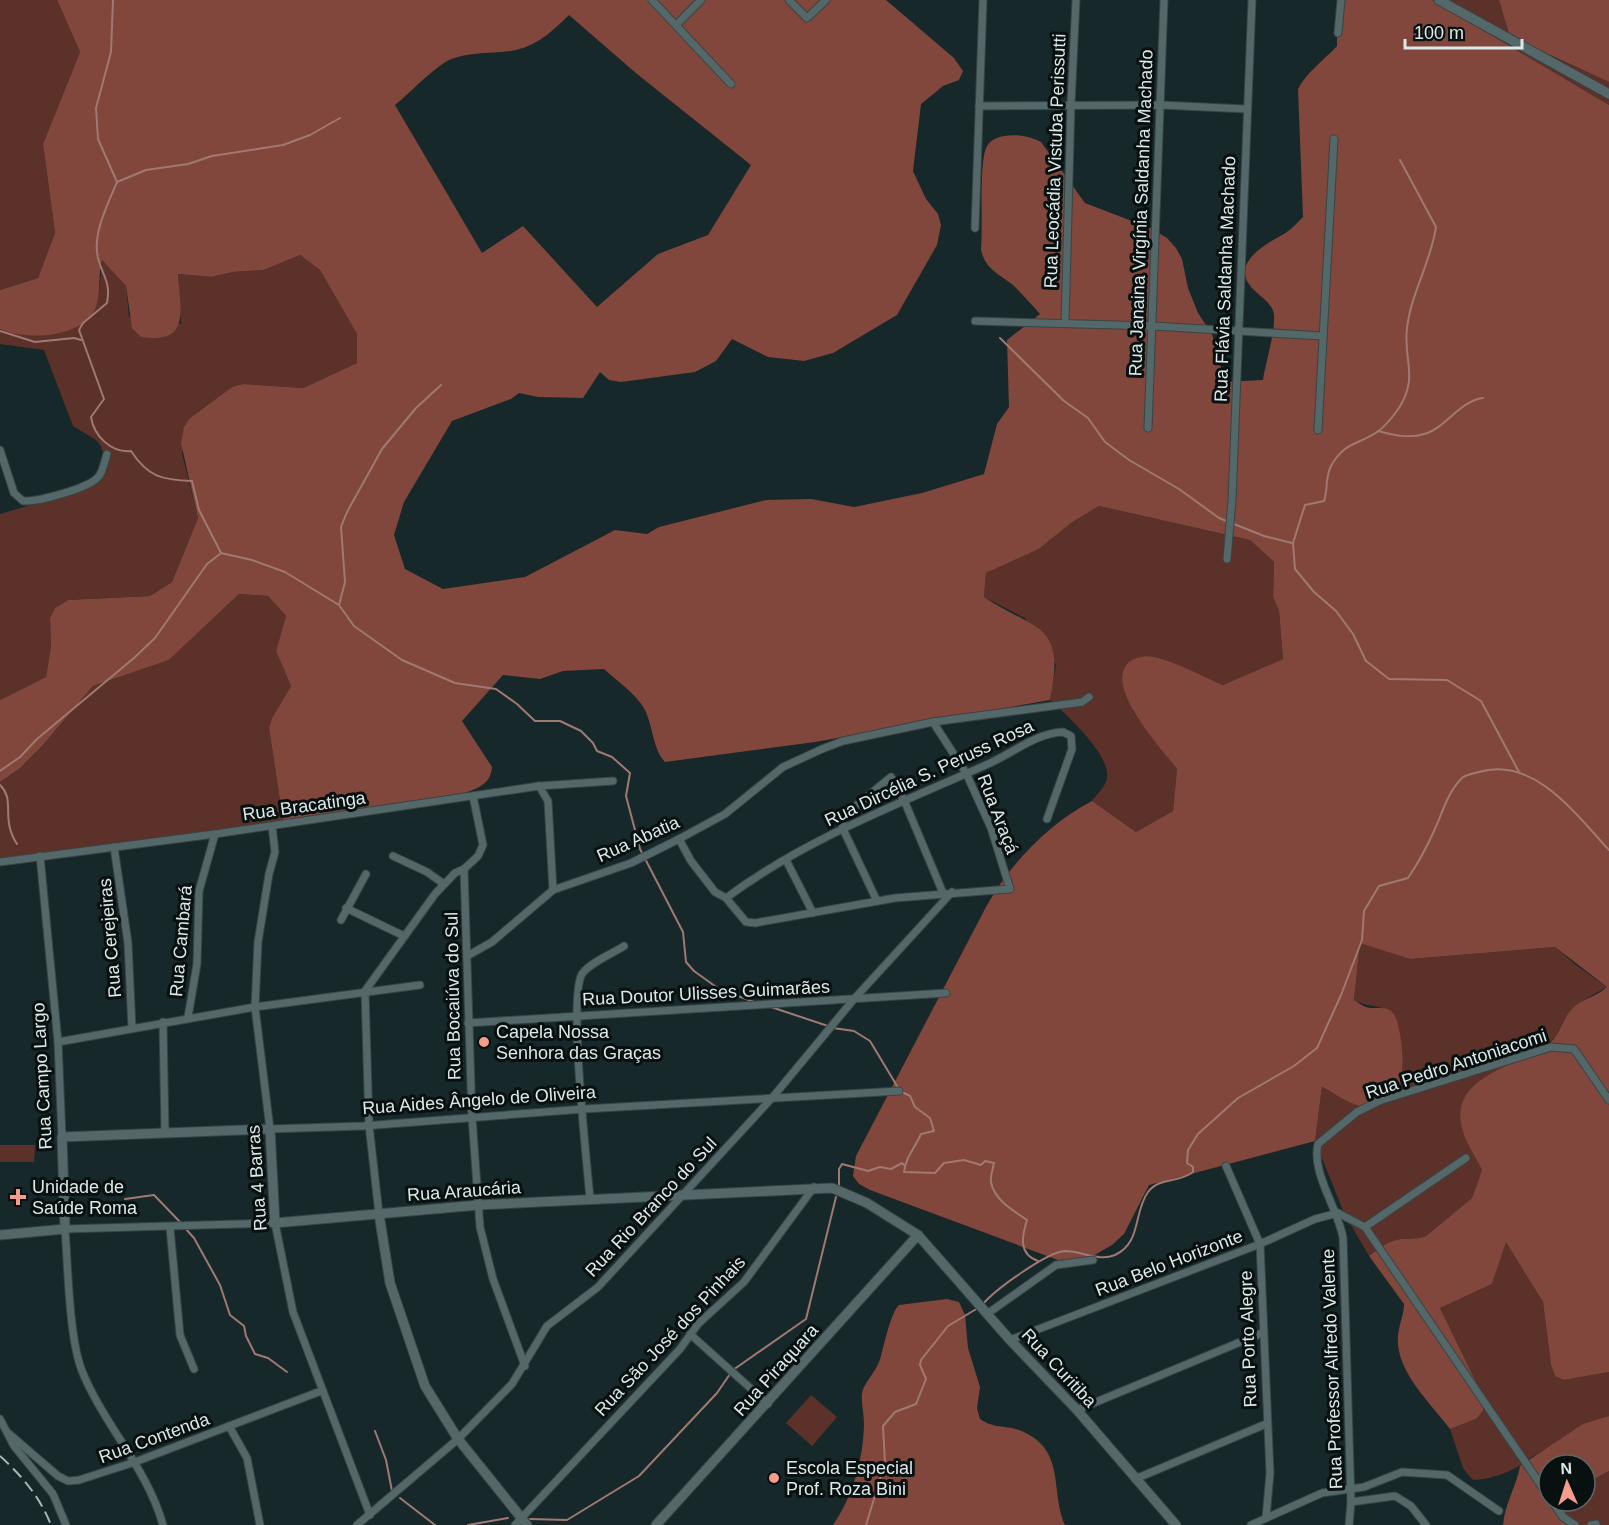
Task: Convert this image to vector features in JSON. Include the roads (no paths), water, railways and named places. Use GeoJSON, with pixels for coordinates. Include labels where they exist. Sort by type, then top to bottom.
{"type":"FeatureCollection","features":[{"type":"Feature","properties":{"kind":"street"},"geometry":{"type":"LineString","coordinates":[[652,0],[731,84]]}},
{"type":"Feature","properties":{"kind":"street"},"geometry":{"type":"LineString","coordinates":[[676,25],[701,0]]}},
{"type":"Feature","properties":{"kind":"street"},"geometry":{"type":"LineString","coordinates":[[789,0],[807,18],[826,0]]}},
{"type":"Feature","properties":{"kind":"street"},"geometry":{"type":"LineString","coordinates":[[975,228],[983,0]]}},
{"type":"Feature","properties":{"kind":"street","name":"Rua Leocádia Vistuba Perissutti"},"geometry":{"type":"LineString","coordinates":[[1065,323],[1076,0]]}},
{"type":"Feature","properties":{"kind":"street","name":"Rua Janaina Virgínia Saldanha Machado"},"geometry":{"type":"LineString","coordinates":[[1148,428],[1164,0]]}},
{"type":"Feature","properties":{"kind":"street","name":"Rua Flávia Saldanha Machado"},"geometry":{"type":"LineString","coordinates":[[1227,559],[1232,500],[1252,0]]}},
{"type":"Feature","properties":{"kind":"street"},"geometry":{"type":"LineString","coordinates":[[1338,33],[1341,0]]}},
{"type":"Feature","properties":{"kind":"street"},"geometry":{"type":"LineString","coordinates":[[1439,0],[1609,94]]}},
{"type":"Feature","properties":{"kind":"street"},"geometry":{"type":"LineString","coordinates":[[979,105],[1161,105],[1246,109]]}},
{"type":"Feature","properties":{"kind":"street"},"geometry":{"type":"LineString","coordinates":[[1318,430],[1334,139]]}},
{"type":"Feature","properties":{"kind":"street"},"geometry":{"type":"LineString","coordinates":[[975,321],[1153,326],[1323,336]]}},
{"type":"Feature","properties":{"kind":"street"},"geometry":{"type":"LineString","coordinates":[[0,450],[14,494],[23,501],[33,502],[91,484],[100,476],[107,454]]}},
{"type":"Feature","properties":{"kind":"street"},"geometry":{"type":"LineString","coordinates":[[933,722],[1083,702],[1089,697]]}},
{"type":"Feature","properties":{"kind":"street","name":"Rua Abatia"},"geometry":{"type":"LineString","coordinates":[[467,956],[492,942],[553,890],[631,863],[680,839],[741,803],[783,767],[822,748],[843,741],[933,722]]}},
{"type":"Feature","properties":{"kind":"street","name":"Rua Araçá"},"geometry":{"type":"LineString","coordinates":[[933,722],[966,773],[991,828],[1010,889],[952,892]]}},
{"type":"Feature","properties":{"kind":"street","name":"Rua Dircélia S. Peruss Rosa"},"geometry":{"type":"LineString","coordinates":[[726,898],[753,878],[843,829],[1044,735],[1064,732],[1071,736],[1072,749],[1047,819]]}},
{"type":"Feature","properties":{"kind":"street"},"geometry":{"type":"LineString","coordinates":[[877,901],[843,829],[842,822],[852,809],[893,777],[944,893]]}},
{"type":"Feature","properties":{"kind":"street","name":"Rua Bracatinga"},"geometry":{"type":"LineString","coordinates":[[0,862],[272,826],[539,786],[613,781]]}},
{"type":"Feature","properties":{"kind":"street"},"geometry":{"type":"LineString","coordinates":[[539,786],[548,801],[553,890]]}},
{"type":"Feature","properties":{"kind":"street"},"geometry":{"type":"LineString","coordinates":[[473,796],[483,845],[478,856],[464,870],[455,873],[444,884],[366,991],[369,1125],[390,1284],[425,1386],[458,1439],[521,1523]]}},
{"type":"Feature","properties":{"kind":"street","name":"Rua 4 Barras"},"geometry":{"type":"LineString","coordinates":[[272,826],[275,852],[269,874],[258,942],[255,1007],[270,1129],[275,1223],[294,1312],[321,1391],[370,1515]]}},
{"type":"Feature","properties":{"kind":"street","name":"Rua Cambará"},"geometry":{"type":"LineString","coordinates":[[188,1017],[197,964],[199,891],[215,834]]}},
{"type":"Feature","properties":{"kind":"street"},"geometry":{"type":"LineString","coordinates":[[680,839],[691,861],[715,892],[726,898],[746,922],[755,923],[877,901],[952,892]]}},
{"type":"Feature","properties":{"kind":"street","name":"Rua Cerejeiras"},"geometry":{"type":"LineString","coordinates":[[114,847],[128,943],[132,1028]]}},
{"type":"Feature","properties":{"kind":"street","name":"Rua Campo Largo"},"geometry":{"type":"LineString","coordinates":[[40,856],[58,1042],[65,1229],[76,1345],[81,1368],[93,1393],[135,1462],[158,1507],[163,1525]]}},
{"type":"Feature","properties":{"kind":"street"},"geometry":{"type":"LineString","coordinates":[[393,856],[427,872],[444,884]]}},
{"type":"Feature","properties":{"kind":"street"},"geometry":{"type":"LineString","coordinates":[[786,860],[813,913]]}},
{"type":"Feature","properties":{"kind":"street","name":"Rua Bocaiúva do Sul"},"geometry":{"type":"LineString","coordinates":[[464,870],[472,1117],[484,1252],[525,1366]]}},
{"type":"Feature","properties":{"kind":"street"},"geometry":{"type":"LineString","coordinates":[[341,920],[366,874]]}},
{"type":"Feature","properties":{"kind":"street","name":"Rua Rio Branco do Sul"},"geometry":{"type":"LineString","coordinates":[[357,1525],[458,1439],[512,1384],[525,1366],[547,1326],[598,1287],[772,1098],[854,999],[952,892]]}},
{"type":"Feature","properties":{"kind":"street"},"geometry":{"type":"LineString","coordinates":[[346,908],[404,936]]}},
{"type":"Feature","properties":{"kind":"street"},"geometry":{"type":"LineString","coordinates":[[590,1199],[576,1015],[579,982],[583,972],[624,946]]}},
{"type":"Feature","properties":{"kind":"street"},"geometry":{"type":"LineString","coordinates":[[58,1042],[188,1017],[420,985]]}},
{"type":"Feature","properties":{"kind":"street","name":"Rua Doutor Ulisses Guimarães"},"geometry":{"type":"LineString","coordinates":[[468,1023],[946,993]]}},
{"type":"Feature","properties":{"kind":"street"},"geometry":{"type":"LineString","coordinates":[[163,1022],[165,1132]]}},
{"type":"Feature","properties":{"kind":"street","name":"Rua Pedro Antoniacomi"},"geometry":{"type":"LineString","coordinates":[[1338,1213],[1317,1167],[1318,1144],[1327,1134],[1357,1112],[1400,1094],[1551,1047],[1564,1046],[1574,1049],[1582,1057],[1609,1100]]}},
{"type":"Feature","properties":{"kind":"street","name":"Rua Aides Ângelo de Oliveira"},"geometry":{"type":"LineString","coordinates":[[62,1137],[369,1125],[584,1109],[899,1091]]}},
{"type":"Feature","properties":{"kind":"street"},"geometry":{"type":"LineString","coordinates":[[1365,1227],[1466,1158]]}},
{"type":"Feature","properties":{"kind":"street","name":"Rua Porto Alegre"},"geometry":{"type":"LineString","coordinates":[[1226,1166],[1260,1244],[1262,1333],[1270,1473],[1266,1518]]}},
{"type":"Feature","properties":{"kind":"street","name":"Rua Araucária"},"geometry":{"type":"LineString","coordinates":[[0,1235],[65,1229],[170,1228],[275,1223],[479,1205],[814,1187],[832,1188],[857,1199],[918,1235]]}},
{"type":"Feature","properties":{"kind":"street","name":"Rua São José dos Pinhais"},"geometry":{"type":"LineString","coordinates":[[521,1523],[680,1349],[690,1334],[744,1282],[814,1187]]}},
{"type":"Feature","properties":{"kind":"street"},"geometry":{"type":"LineString","coordinates":[[1338,1213],[1365,1227],[1537,1479]]}},
{"type":"Feature","properties":{"kind":"street","name":"Rua Belo Horizonte"},"geometry":{"type":"LineString","coordinates":[[1010,1340],[1260,1244],[1316,1219],[1338,1213]]}},
{"type":"Feature","properties":{"kind":"street","name":"Rua Professor Alfredo Valente"},"geometry":{"type":"LineString","coordinates":[[1338,1213],[1343,1238],[1351,1502],[1349,1525]]}},
{"type":"Feature","properties":{"kind":"street"},"geometry":{"type":"LineString","coordinates":[[170,1228],[180,1335],[194,1369]]}},
{"type":"Feature","properties":{"kind":"street","name":"Rua Curitiba"},"geometry":{"type":"LineString","coordinates":[[918,1235],[1010,1340],[1077,1410],[1176,1525]]}},
{"type":"Feature","properties":{"kind":"street","name":"Rua Piraquara"},"geometry":{"type":"LineString","coordinates":[[656,1525],[768,1404],[918,1235]]}},
{"type":"Feature","properties":{"kind":"street"},"geometry":{"type":"LineString","coordinates":[[987,1314],[1056,1265],[1093,1260]]}},
{"type":"Feature","properties":{"kind":"street"},"geometry":{"type":"LineString","coordinates":[[1077,1410],[1262,1333]]}},
{"type":"Feature","properties":{"kind":"street"},"geometry":{"type":"LineString","coordinates":[[690,1334],[768,1404]]}},
{"type":"Feature","properties":{"kind":"street","name":"Rua Contenda"},"geometry":{"type":"LineString","coordinates":[[8,1433],[58,1476],[68,1481],[79,1480],[135,1462],[321,1391]]}},
{"type":"Feature","properties":{"kind":"street"},"geometry":{"type":"LineString","coordinates":[[0,1419],[14,1446],[53,1494],[66,1525]]}},
{"type":"Feature","properties":{"kind":"street"},"geometry":{"type":"LineString","coordinates":[[1135,1479],[1266,1424]]}},
{"type":"Feature","properties":{"kind":"street"},"geometry":{"type":"LineString","coordinates":[[229,1426],[248,1458],[260,1525]]}},
{"type":"Feature","properties":{"kind":"street"},"geometry":{"type":"LineString","coordinates":[[1251,1525],[1322,1493],[1364,1487],[1402,1472],[1441,1473],[1499,1511]]}},
{"type":"Feature","properties":{"kind":"street"},"geometry":{"type":"LineString","coordinates":[[1351,1502],[1395,1496],[1411,1506],[1426,1525]]}},
{"type":"Feature","properties":{"kind":"street"},"geometry":{"type":"LineString","coordinates":[[1560,1513],[1575,1525]]}},
{"type":"Feature","properties":{"kind":"waterway"},"geometry":{"type":"LineString","coordinates":[[113,0],[111,52],[96,108],[98,139],[117,182],[102,219],[97,239],[98,258],[107,285],[108,296],[107,303],[83,323],[79,330],[104,399],[91,417],[96,431],[110,446],[131,451],[143,467],[150,472],[172,480],[192,481],[199,510],[221,553],[252,560],[285,572],[339,605],[354,626],[402,660],[455,683],[496,689],[535,721],[560,721],[581,731],[593,743],[597,751],[612,757],[630,773],[626,796],[640,849],[683,932],[686,962],[694,971],[719,989],[757,1003]]}},
{"type":"Feature","properties":{"kind":"waterway"},"geometry":{"type":"LineString","coordinates":[[117,182],[146,170],[188,164],[212,156],[283,145],[310,135],[340,118]]}},
{"type":"Feature","properties":{"kind":"waterway"},"geometry":{"type":"LineString","coordinates":[[1400,160],[1436,227],[1430,253],[1409,315],[1406,340],[1408,386],[1399,408],[1383,427],[1346,448],[1336,458],[1329,470],[1324,501],[1305,505],[1293,543],[1295,569],[1314,592],[1336,611],[1353,634],[1366,661],[1389,679],[1447,680],[1481,701],[1519,772]]}},
{"type":"Feature","properties":{"kind":"waterway"},"geometry":{"type":"LineString","coordinates":[[0,331],[35,342],[74,338],[81,340]]}},
{"type":"Feature","properties":{"kind":"waterway"},"geometry":{"type":"LineString","coordinates":[[1000,338],[1064,401],[1088,418],[1105,442],[1129,460],[1179,489],[1219,518],[1264,536],[1292,543]]}},
{"type":"Feature","properties":{"kind":"waterway"},"geometry":{"type":"LineString","coordinates":[[339,605],[345,582],[341,527],[347,512],[382,449],[416,408],[441,385]]}},
{"type":"Feature","properties":{"kind":"waterway"},"geometry":{"type":"LineString","coordinates":[[1378,431],[1407,436],[1424,434],[1439,427],[1467,404],[1483,398]]}},
{"type":"Feature","properties":{"kind":"waterway"},"geometry":{"type":"LineString","coordinates":[[0,771],[20,757],[37,739],[155,638],[207,564],[220,554]]}},
{"type":"Feature","properties":{"kind":"waterway"},"geometry":{"type":"LineString","coordinates":[[983,1304],[1022,1272],[1057,1253],[1071,1251],[1097,1257],[1109,1257],[1124,1249],[1133,1235],[1143,1200],[1148,1192],[1158,1184],[1182,1178],[1193,1172],[1193,1167],[1187,1163],[1188,1150],[1198,1134],[1238,1098],[1294,1066],[1317,1048],[1362,940],[1364,911],[1379,886],[1408,878],[1419,861],[1449,796],[1464,777],[1483,771],[1502,769],[1521,773],[1554,793],[1609,850]]}},
{"type":"Feature","properties":{"kind":"waterway"},"geometry":{"type":"LineString","coordinates":[[0,785],[7,797],[9,826],[17,844]]}},
{"type":"Feature","properties":{"kind":"waterway"},"geometry":{"type":"LineString","coordinates":[[771,1007],[828,1026]]}},
{"type":"Feature","properties":{"kind":"waterway"},"geometry":{"type":"LineString","coordinates":[[833,1028],[854,1031],[870,1041],[900,1091],[910,1096],[915,1107],[930,1118],[934,1131],[921,1134],[904,1172],[935,1173],[944,1163],[964,1160],[981,1165],[985,1161],[994,1163],[991,1175],[993,1188],[1005,1204],[1027,1220],[1023,1238],[1024,1249],[1027,1254],[1038,1261]]}},
{"type":"Feature","properties":{"kind":"waterway"},"geometry":{"type":"LineString","coordinates":[[839,1187],[839,1169],[842,1164],[868,1171],[880,1167],[891,1169],[902,1163],[905,1166]]}},
{"type":"Feature","properties":{"kind":"waterway"},"geometry":{"type":"LineString","coordinates":[[125,1199],[154,1195],[181,1223]]}},
{"type":"Feature","properties":{"kind":"waterway"},"geometry":{"type":"LineString","coordinates":[[733,1370],[806,1319],[836,1197]]}},
{"type":"Feature","properties":{"kind":"waterway"},"geometry":{"type":"LineString","coordinates":[[185,1228],[194,1238],[220,1285],[230,1315],[244,1326],[255,1354],[268,1358],[287,1372]]}},
{"type":"Feature","properties":{"kind":"waterway"},"geometry":{"type":"LineString","coordinates":[[866,1525],[885,1463],[883,1426],[895,1412],[916,1404],[926,1379],[920,1365],[921,1360],[948,1326],[978,1308]]}},
{"type":"Feature","properties":{"kind":"waterway"},"geometry":{"type":"LineString","coordinates":[[530,1519],[567,1520],[639,1476],[717,1393],[730,1374]]}},
{"type":"Feature","properties":{"kind":"waterway"},"geometry":{"type":"LineString","coordinates":[[375,1431],[386,1460],[392,1491]]}},
{"type":"Feature","properties":{"kind":"waterway"},"geometry":{"type":"LineString","coordinates":[[400,1498],[435,1525]]}},
{"type":"Feature","properties":{"kind":"waterway"},"geometry":{"type":"LineString","coordinates":[[468,1525],[508,1518]]}},
{"type":"Feature","properties":{"kind":"railway"},"geometry":{"type":"LineString","coordinates":[[0,1456],[30,1488],[51,1525]]}},
{"type":"Feature","properties":{"kind":"place","name":"Capela Nossa Senhora das Graças"},"geometry":{"type":"Point","coordinates":[484,1042]}},
{"type":"Feature","properties":{"kind":"place","name":"Unidade de Saúde Roma"},"geometry":{"type":"Point","coordinates":[18,1197]}},
{"type":"Feature","properties":{"kind":"place","name":"Escola Especial Prof. Roza Bini"},"geometry":{"type":"Point","coordinates":[774,1478]}}]}
